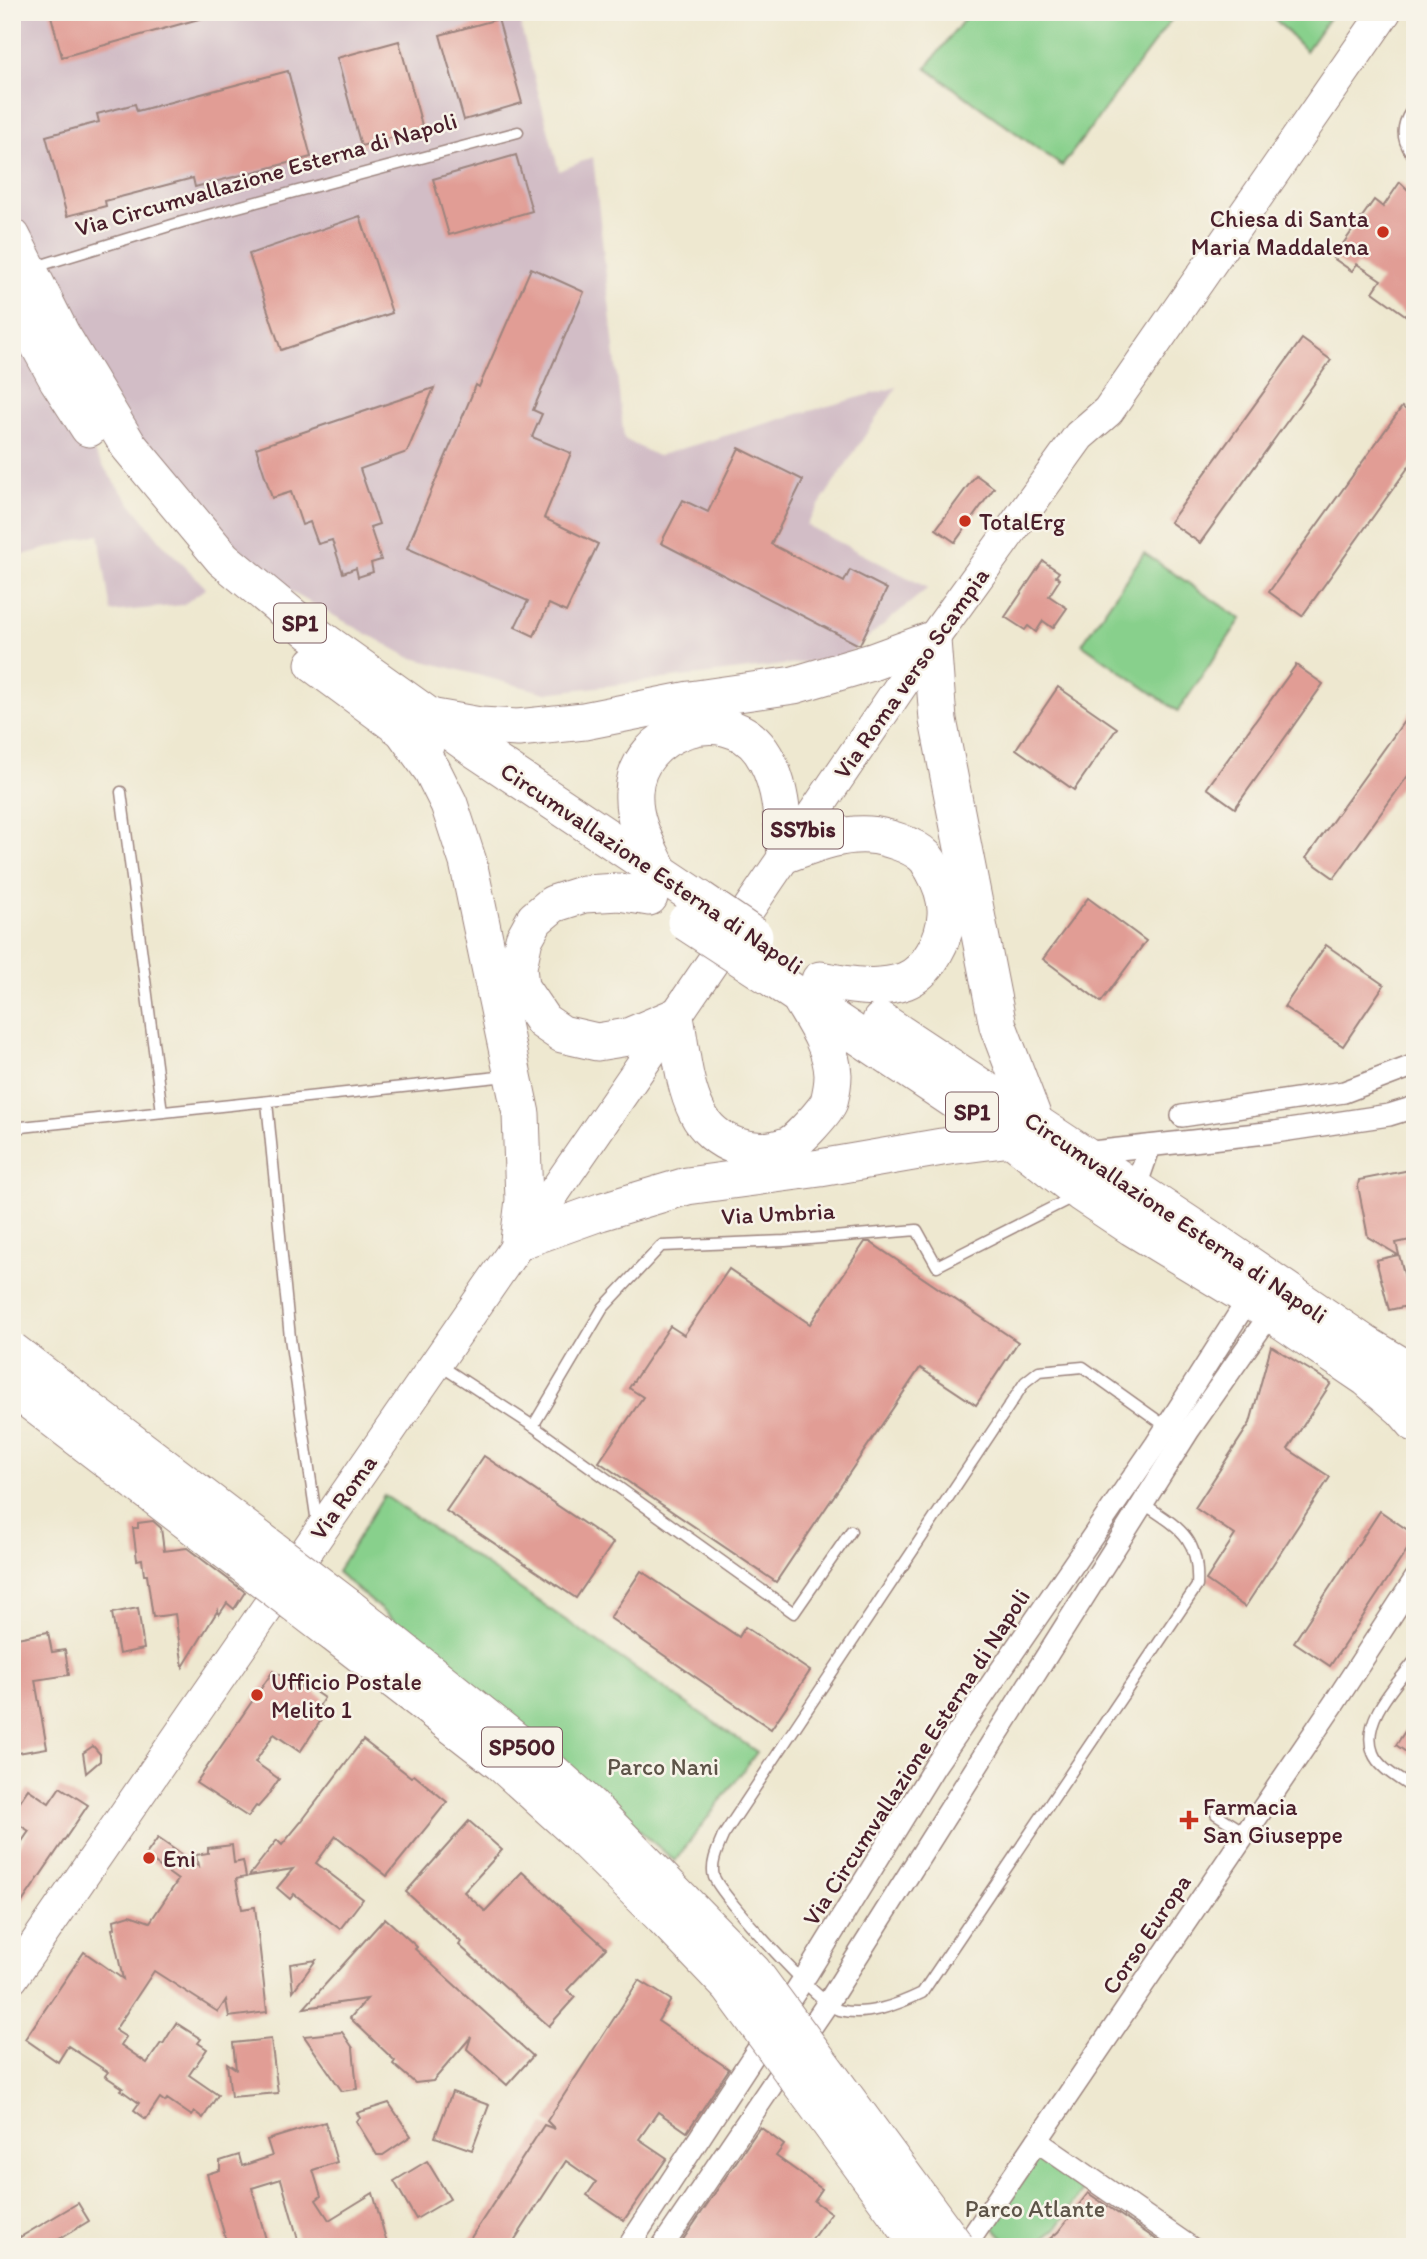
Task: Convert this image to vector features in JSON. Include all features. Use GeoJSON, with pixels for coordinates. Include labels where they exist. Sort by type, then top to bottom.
{"type":"FeatureCollection","features":[{"type":"Feature","properties":{"kind":"highway","name":"Circumvallazione Esterna di Napoli"},"geometry":{"type":"LineString","coordinates":[[12,237],[28,327],[71,400],[158,521],[200,567],[264,625],[1023,1130],[1081,1153],[1364,1344],[1415,1374]]}},
{"type":"Feature","properties":{"kind":"highway"},"geometry":{"type":"LineString","coordinates":[[932,640],[937,720],[974,915],[1023,1130],[820,1168],[687,1186],[600,1212],[519,1241],[524,1188],[521,1114],[514,1075],[464,850],[449,804],[432,770],[418,725],[518,728],[584,721],[690,700],[794,685],[872,662],[932,640]]}},
{"type":"Feature","properties":{"kind":"highway"},"geometry":{"type":"LineString","coordinates":[[699,725],[724,727],[746,735],[761,750],[773,773],[780,799],[786,854],[836,836],[870,835],[896,840],[924,856],[942,885],[946,915],[941,938],[928,962],[909,979],[887,986],[795,979],[823,1036],[833,1073],[828,1104],[791,1144],[768,1149],[743,1149],[717,1137],[697,1113],[675,1017],[628,1037],[597,1042],[562,1034],[543,1021],[520,987],[518,967],[524,939],[535,919],[553,904],[584,894],[620,892],[655,885],[634,815],[634,789],[641,766],[657,744],[678,732],[699,725]]}},
{"type":"Feature","properties":{"kind":"highway","name":"Circumvallazione Esterna di Napoli"},"geometry":{"type":"LineString","coordinates":[[1023,1130],[1081,1193],[1260,1306],[1367,1378],[1415,1423]]}},
{"type":"Feature","properties":{"kind":"highway","name":"SP500"},"geometry":{"type":"LineString","coordinates":[[12,1351],[340,1620],[576,1831],[753,1972],[956,2247]]}},
{"type":"Feature","properties":{"kind":"highway","name":"SP500"},"geometry":{"type":"LineString","coordinates":[[12,1387],[340,1620]]}},
{"type":"Feature","properties":{"kind":"highway","name":"SP500"},"geometry":{"type":"LineString","coordinates":[[673,1909],[920,2247]]}},
{"type":"Feature","properties":{"kind":"main road","name":"Via Roma verso Scampia"},"geometry":{"type":"LineString","coordinates":[[1079,436],[1093,399],[1362,12]]}},
{"type":"Feature","properties":{"kind":"main road","name":"Via Roma verso Scampia"},"geometry":{"type":"LineString","coordinates":[[675,1017],[932,640],[1079,436],[1108,411],[1385,12]]}},
{"type":"Feature","properties":{"kind":"main road","name":"Via Roma"},"geometry":{"type":"LineString","coordinates":[[12,1978],[675,1017]]}},
{"type":"Feature","properties":{"kind":"street"},"geometry":{"type":"LineString","coordinates":[[1415,115],[1408,131],[1415,149]]}},
{"type":"Feature","properties":{"kind":"street"},"geometry":{"type":"LineString","coordinates":[[1182,1116],[1344,1093],[1415,1065]]}},
{"type":"Feature","properties":{"kind":"street"},"geometry":{"type":"LineString","coordinates":[[1081,1153],[1275,1132],[1388,1115],[1415,1107]]}},
{"type":"Feature","properties":{"kind":"street"},"geometry":{"type":"LineString","coordinates":[[1135,1189],[1150,1146]]}},
{"type":"Feature","properties":{"kind":"street"},"geometry":{"type":"LineString","coordinates":[[662,2247],[828,2003],[1189,1430],[1260,1306]]}},
{"type":"Feature","properties":{"kind":"street","name":"Via Circumvallazione Esterna di Napoli"},"geometry":{"type":"LineString","coordinates":[[628,2247],[803,1979],[935,1766],[1167,1427],[1260,1306]]}},
{"type":"Feature","properties":{"kind":"street","name":"Corso Europa"},"geometry":{"type":"LineString","coordinates":[[965,2247],[1415,1579]]}},
{"type":"Feature","properties":{"kind":"street"},"geometry":{"type":"LineString","coordinates":[[1037,2141],[1190,2247]]}},
{"type":"Feature","properties":{"kind":"lane","name":"Via Circumvallazione Esterna di Napoli"},"geometry":{"type":"LineString","coordinates":[[20,283],[182,222],[518,132]]}},
{"type":"Feature","properties":{"kind":"lane"},"geometry":{"type":"LineString","coordinates":[[121,792],[162,1112]]}},
{"type":"Feature","properties":{"kind":"lane"},"geometry":{"type":"LineString","coordinates":[[12,1128],[514,1075]]}},
{"type":"Feature","properties":{"kind":"lane"},"geometry":{"type":"LineString","coordinates":[[267,1102],[290,1338],[318,1532]]}},
{"type":"Feature","properties":{"kind":"lane","name":"Via Umbria"},"geometry":{"type":"LineString","coordinates":[[533,1426],[603,1308],[661,1246],[785,1241],[917,1230],[937,1266],[1081,1193]]}},
{"type":"Feature","properties":{"kind":"lane"},"geometry":{"type":"LineString","coordinates":[[436,1363],[533,1426],[794,1613],[851,1531]]}},
{"type":"Feature","properties":{"kind":"lane"},"geometry":{"type":"LineString","coordinates":[[1124,1491],[1188,1536],[1198,1569],[1197,1586],[922,1993],[904,2002],[858,2012],[835,2010],[726,1898],[714,1876],[715,1856],[723,1836],[1025,1382],[1039,1371],[1083,1367],[1167,1427]]}},
{"type":"Feature","properties":{"kind":"lane"},"geometry":{"type":"LineString","coordinates":[[1415,1660],[1384,1702],[1373,1723],[1371,1738],[1373,1754],[1382,1766],[1415,1790]]}},
{"type":"Feature","properties":{"kind":"lane"},"geometry":{"type":"LineString","coordinates":[[1216,1814],[1246,1833]]}},
{"type":"Feature","properties":{"kind":"shaded area"},"geometry":{"type":"Polygon","coordinates":[[[12,12],[517,12],[559,171],[593,157],[624,439],[657,456],[897,387],[806,525],[928,588],[843,658],[546,693],[409,657],[273,582],[204,515],[135,435],[20,227],[12,206],[12,12]]]}},
{"type":"Feature","properties":{"kind":"shaded area"},"geometry":{"type":"Polygon","coordinates":[[[12,320],[40,375],[117,486],[162,543],[206,588],[183,605],[111,612],[99,534],[12,558],[12,320]]]}},
{"type":"Feature","properties":{"kind":"green space"},"geometry":{"type":"Polygon","coordinates":[[[970,12],[1014,12],[1038,18],[1054,12],[1177,12],[1062,166],[926,68],[970,12]]]}},
{"type":"Feature","properties":{"kind":"green space"},"geometry":{"type":"Polygon","coordinates":[[[1268,12],[1333,12],[1306,51],[1268,12]]]}},
{"type":"Feature","properties":{"kind":"green space"},"geometry":{"type":"Polygon","coordinates":[[[1144,553],[1241,619],[1178,711],[1082,644],[1144,553]]]}},
{"type":"Feature","properties":{"kind":"green space","name":"Parco Nani"},"geometry":{"type":"Polygon","coordinates":[[[384,1495],[757,1752],[675,1861],[337,1572],[384,1495]]]}},
{"type":"Feature","properties":{"kind":"green space","name":"Parco Atlante"},"geometry":{"type":"Polygon","coordinates":[[[1040,2150],[1088,2183],[1056,2229],[1032,2247],[1012,2247],[989,2223],[1040,2150]]]}},
{"type":"Feature","properties":{"kind":"building"},"geometry":{"type":"Polygon","coordinates":[[[50,12],[205,12],[206,17],[62,57],[50,12]]]}},
{"type":"Feature","properties":{"kind":"building"},"geometry":{"type":"Polygon","coordinates":[[[498,19],[522,103],[464,120],[440,35],[498,19]]]}},
{"type":"Feature","properties":{"kind":"building"},"geometry":{"type":"Polygon","coordinates":[[[399,41],[423,129],[361,146],[337,58],[399,41]]]}},
{"type":"Feature","properties":{"kind":"building"},"geometry":{"type":"Polygon","coordinates":[[[288,71],[311,157],[195,187],[193,178],[105,201],[106,206],[67,216],[46,136],[99,122],[97,114],[135,104],[137,111],[288,71]]]}},
{"type":"Feature","properties":{"kind":"building"},"geometry":{"type":"Polygon","coordinates":[[[516,155],[532,211],[449,235],[433,179],[516,155]]]}},
{"type":"Feature","properties":{"kind":"building","name":"Chiesa di Santa Maria Maddalena"},"geometry":{"type":"Polygon","coordinates":[[[1400,182],[1415,197],[1415,322],[1373,292],[1381,280],[1357,264],[1352,271],[1333,258],[1374,200],[1383,207],[1400,182]]]}},
{"type":"Feature","properties":{"kind":"building"},"geometry":{"type":"Polygon","coordinates":[[[360,216],[392,313],[281,350],[249,254],[360,216]]]}},
{"type":"Feature","properties":{"kind":"building"},"geometry":{"type":"Polygon","coordinates":[[[531,268],[584,292],[533,410],[542,414],[532,437],[571,453],[544,518],[598,544],[566,612],[549,604],[534,636],[515,627],[528,601],[407,548],[476,385],[479,387],[531,268]]]}},
{"type":"Feature","properties":{"kind":"building"},"geometry":{"type":"Polygon","coordinates":[[[1302,339],[1331,360],[1200,543],[1170,522],[1302,339]]]}},
{"type":"Feature","properties":{"kind":"building"},"geometry":{"type":"Polygon","coordinates":[[[434,388],[407,452],[360,469],[379,524],[370,527],[381,560],[371,563],[373,572],[358,577],[356,568],[343,573],[332,540],[318,544],[310,522],[302,525],[291,492],[272,498],[256,448],[434,388]]]}},
{"type":"Feature","properties":{"kind":"building"},"geometry":{"type":"Polygon","coordinates":[[[1402,407],[1415,416],[1415,458],[1302,616],[1269,592],[1402,407]]]}},
{"type":"Feature","properties":{"kind":"building"},"geometry":{"type":"Polygon","coordinates":[[[739,448],[803,480],[771,544],[844,582],[850,570],[887,589],[860,644],[661,543],[683,500],[708,512],[739,448]]]}},
{"type":"Feature","properties":{"kind":"building"},"geometry":{"type":"Polygon","coordinates":[[[976,475],[994,488],[955,542],[936,529],[976,475]]]}},
{"type":"Feature","properties":{"kind":"building"},"geometry":{"type":"Polygon","coordinates":[[[1043,561],[1059,572],[1056,576],[1060,579],[1049,596],[1067,608],[1053,628],[1043,621],[1036,632],[1028,626],[1025,630],[1005,617],[1043,561]]]}},
{"type":"Feature","properties":{"kind":"building"},"geometry":{"type":"Polygon","coordinates":[[[1296,665],[1323,684],[1235,808],[1207,788],[1296,665]]]}},
{"type":"Feature","properties":{"kind":"building"},"geometry":{"type":"Polygon","coordinates":[[[1058,687],[1117,728],[1074,790],[1016,749],[1058,687]]]}},
{"type":"Feature","properties":{"kind":"building"},"geometry":{"type":"Polygon","coordinates":[[[1415,706],[1415,766],[1334,878],[1306,858],[1415,706]]]}},
{"type":"Feature","properties":{"kind":"building"},"geometry":{"type":"Polygon","coordinates":[[[1088,898],[1146,941],[1101,1002],[1043,959],[1088,898]]]}},
{"type":"Feature","properties":{"kind":"building"},"geometry":{"type":"Polygon","coordinates":[[[1326,945],[1384,985],[1343,1046],[1284,1007],[1326,945]]]}},
{"type":"Feature","properties":{"kind":"building"},"geometry":{"type":"Polygon","coordinates":[[[1415,1169],[1415,1239],[1396,1243],[1412,1305],[1389,1310],[1376,1260],[1398,1255],[1368,1237],[1359,1180],[1415,1169]]]}},
{"type":"Feature","properties":{"kind":"building"},"geometry":{"type":"Polygon","coordinates":[[[865,1242],[870,1242],[1018,1342],[976,1405],[920,1368],[776,1582],[599,1462],[643,1397],[629,1388],[670,1326],[684,1335],[729,1269],[810,1324],[865,1242]]]}},
{"type":"Feature","properties":{"kind":"building"},"geometry":{"type":"Polygon","coordinates":[[[1271,1346],[1331,1383],[1288,1449],[1330,1477],[1245,1607],[1206,1580],[1235,1535],[1195,1508],[1250,1423],[1271,1346]]]}},
{"type":"Feature","properties":{"kind":"building"},"geometry":{"type":"Polygon","coordinates":[[[484,1456],[613,1543],[576,1598],[446,1511],[484,1456]]]}},
{"type":"Feature","properties":{"kind":"building"},"geometry":{"type":"Polygon","coordinates":[[[1380,1511],[1415,1535],[1415,1538],[1330,1666],[1294,1642],[1380,1511]]]}},
{"type":"Feature","properties":{"kind":"building"},"geometry":{"type":"Polygon","coordinates":[[[153,1521],[161,1528],[164,1551],[187,1548],[245,1592],[234,1609],[227,1603],[219,1615],[218,1610],[183,1667],[175,1614],[153,1617],[147,1575],[144,1575],[142,1559],[137,1560],[133,1528],[138,1528],[138,1523],[153,1521]]]}},
{"type":"Feature","properties":{"kind":"building"},"geometry":{"type":"Polygon","coordinates":[[[641,1571],[739,1637],[745,1627],[810,1671],[771,1729],[610,1618],[641,1571]]]}},
{"type":"Feature","properties":{"kind":"building"},"geometry":{"type":"Polygon","coordinates":[[[138,1608],[144,1649],[119,1654],[112,1613],[138,1608]]]}},
{"type":"Feature","properties":{"kind":"building"},"geometry":{"type":"Polygon","coordinates":[[[48,1632],[52,1652],[65,1650],[69,1675],[35,1680],[47,1748],[12,1754],[12,1639],[48,1632]]]}},
{"type":"Feature","properties":{"kind":"building"},"geometry":{"type":"Polygon","coordinates":[[[273,1671],[300,1687],[302,1683],[324,1698],[319,1706],[327,1711],[300,1752],[274,1734],[255,1762],[279,1779],[248,1817],[196,1783],[273,1671]]]}},
{"type":"Feature","properties":{"kind":"building"},"geometry":{"type":"Polygon","coordinates":[[[1415,1716],[1415,1758],[1396,1745],[1415,1716]]]}},
{"type":"Feature","properties":{"kind":"building"},"geometry":{"type":"Polygon","coordinates":[[[363,1740],[411,1777],[414,1775],[447,1802],[387,1876],[336,1836],[316,1863],[363,1899],[340,1929],[294,1894],[290,1899],[277,1888],[293,1869],[249,1876],[277,1840],[282,1845],[363,1740]]]}},
{"type":"Feature","properties":{"kind":"building"},"geometry":{"type":"Polygon","coordinates":[[[93,1746],[100,1754],[100,1761],[86,1773],[83,1753],[93,1746]]]}},
{"type":"Feature","properties":{"kind":"building"},"geometry":{"type":"Polygon","coordinates":[[[60,1787],[88,1805],[12,1917],[12,1856],[29,1831],[12,1820],[12,1813],[28,1789],[49,1803],[60,1787]]]}},
{"type":"Feature","properties":{"kind":"building"},"geometry":{"type":"Polygon","coordinates":[[[469,1821],[502,1850],[464,1892],[485,1911],[522,1872],[606,1948],[567,1990],[575,1997],[549,2026],[459,1945],[461,1942],[406,1892],[469,1821]]]}},
{"type":"Feature","properties":{"kind":"building"},"geometry":{"type":"Polygon","coordinates":[[[158,1838],[198,1866],[196,1855],[208,1853],[208,1848],[232,1845],[234,1863],[243,1861],[246,1877],[236,1879],[242,1909],[255,1907],[267,2012],[229,2017],[226,2000],[218,2012],[154,1971],[115,2030],[126,2037],[121,2045],[147,2063],[176,2023],[201,2039],[198,2043],[207,2049],[189,2075],[218,2095],[203,2118],[195,2112],[192,2116],[167,2099],[165,2102],[160,2098],[146,2119],[134,2110],[139,2103],[105,2076],[108,2072],[68,2046],[58,2062],[25,2039],[84,1952],[123,1979],[112,1929],[115,1928],[114,1920],[130,1915],[150,1922],[178,1880],[145,1856],[158,1838]]]}},
{"type":"Feature","properties":{"kind":"building"},"geometry":{"type":"Polygon","coordinates":[[[385,1918],[417,1947],[415,1949],[533,2056],[507,2085],[467,2049],[471,2037],[433,2081],[415,2083],[393,2064],[395,2061],[350,2018],[367,1999],[304,2008],[385,1918]]]}},
{"type":"Feature","properties":{"kind":"building"},"geometry":{"type":"Polygon","coordinates":[[[316,1960],[293,1991],[290,1964],[316,1960]]]}},
{"type":"Feature","properties":{"kind":"building"},"geometry":{"type":"Polygon","coordinates":[[[639,1980],[671,2000],[658,2021],[729,2069],[687,2132],[658,2112],[639,2139],[667,2158],[624,2220],[587,2195],[596,2182],[566,2161],[510,2247],[465,2247],[544,2125],[555,2129],[547,2121],[639,1980]]]}},
{"type":"Feature","properties":{"kind":"building"},"geometry":{"type":"Polygon","coordinates":[[[342,2032],[353,2048],[357,2089],[342,2091],[304,2036],[342,2032]]]}},
{"type":"Feature","properties":{"kind":"building"},"geometry":{"type":"Polygon","coordinates":[[[271,2039],[278,2093],[231,2097],[227,2063],[236,2069],[233,2043],[271,2039]]]}},
{"type":"Feature","properties":{"kind":"building"},"geometry":{"type":"Polygon","coordinates":[[[452,2092],[489,2105],[472,2150],[435,2137],[452,2092]]]}},
{"type":"Feature","properties":{"kind":"building"},"geometry":{"type":"Polygon","coordinates":[[[389,2103],[411,2136],[383,2155],[377,2155],[356,2121],[360,2118],[357,2113],[389,2103]]]}},
{"type":"Feature","properties":{"kind":"building"},"geometry":{"type":"Polygon","coordinates":[[[325,2122],[337,2162],[313,2170],[321,2196],[316,2200],[329,2220],[373,2193],[388,2247],[300,2247],[281,2179],[252,2188],[268,2247],[228,2247],[207,2174],[220,2170],[220,2161],[239,2155],[242,2166],[272,2156],[267,2140],[325,2122]]]}},
{"type":"Feature","properties":{"kind":"building"},"geometry":{"type":"Polygon","coordinates":[[[760,2127],[784,2145],[776,2156],[822,2189],[814,2201],[831,2213],[806,2247],[678,2247],[760,2127]]]}},
{"type":"Feature","properties":{"kind":"building"},"geometry":{"type":"Polygon","coordinates":[[[427,2161],[450,2199],[416,2219],[394,2181],[427,2161]]]}},
{"type":"Feature","properties":{"kind":"building"},"geometry":{"type":"Polygon","coordinates":[[[1088,2193],[1167,2247],[1040,2247],[1058,2232],[1088,2193]]]}},
{"type":"Feature","properties":{"kind":"building"},"geometry":{"type":"Polygon","coordinates":[[[78,2203],[89,2221],[46,2247],[12,2247],[12,2242],[78,2203]]]}},
{"type":"Feature","properties":{"kind":"place","name":"Chiesa di Santa Maria Maddalena"},"geometry":{"type":"Point","coordinates":[1383,232]}},
{"type":"Feature","properties":{"kind":"place","name":"TotalErg"},"geometry":{"type":"Point","coordinates":[965,521]}},
{"type":"Feature","properties":{"kind":"place","name":"Ufficio Postale Melito 1"},"geometry":{"type":"Point","coordinates":[257,1695]}},
{"type":"Feature","properties":{"kind":"place","name":"Farmacia San Giuseppe"},"geometry":{"type":"Point","coordinates":[1189,1820]}},
{"type":"Feature","properties":{"kind":"place","name":"Eni"},"geometry":{"type":"Point","coordinates":[149,1858]}}]}
